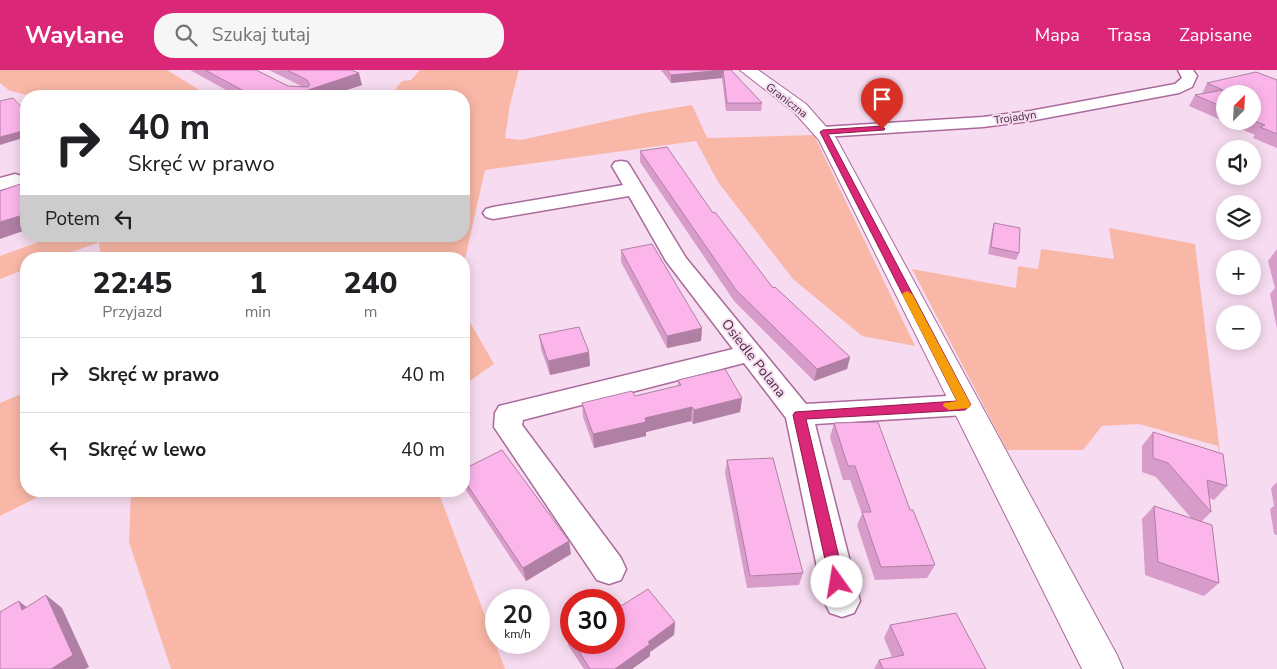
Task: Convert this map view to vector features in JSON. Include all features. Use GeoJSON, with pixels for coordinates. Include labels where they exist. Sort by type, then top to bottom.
{"type":"FeatureCollection","features":[{"type":"Feature","properties":{"kind":"street","name":"Graniczna"},"geometry":{"type":"LineString","coordinates":[[748,70],[800,108],[823,132],[1103,669]]}},
{"type":"Feature","properties":{"kind":"street","name":"Trojadyn"},"geometry":{"type":"LineString","coordinates":[[823,132],[983,122],[1100,104],[1179,88],[1188,84],[1190,79],[1185,70]]}},
{"type":"Feature","properties":{"kind":"street","name":"Osiedle Polana"},"geometry":{"type":"LineString","coordinates":[[621,166],[677,261],[799,415],[842,601]]}},
{"type":"Feature","properties":{"kind":"street"},"geometry":{"type":"LineString","coordinates":[[493,212],[635,189]]}},
{"type":"Feature","properties":{"kind":"street"},"geometry":{"type":"LineString","coordinates":[[609,569],[508,427],[508,413],[750,353]]}},
{"type":"Feature","properties":{"kind":"street"},"geometry":{"type":"LineString","coordinates":[[799,415],[965,405]]}},
{"type":"Feature","properties":{"kind":"shaded area"},"geometry":{"type":"Polygon","coordinates":[[[0,70],[167,70],[199,90],[20,90],[20,93],[10,91],[0,83],[0,70]]]}},
{"type":"Feature","properties":{"kind":"shaded area"},"geometry":{"type":"Polygon","coordinates":[[[420,70],[519,70],[510,104],[505,138],[521,140],[644,113],[692,105],[707,138],[814,135],[915,346],[862,336],[793,279],[718,182],[696,141],[485,170],[470,236],[470,90],[395,90],[402,81],[411,80],[420,70]]]}},
{"type":"Feature","properties":{"kind":"shaded area"},"geometry":{"type":"Polygon","coordinates":[[[1109,228],[1195,244],[1221,461],[1218,446],[1139,424],[1102,426],[1083,450],[1007,450],[912,269],[1016,288],[1018,266],[1038,269],[1041,249],[1114,259],[1109,228]]]}},
{"type":"Feature","properties":{"kind":"shaded area"},"geometry":{"type":"Polygon","coordinates":[[[38,242],[99,242],[73,252],[20,252],[20,271],[0,279],[0,256],[38,242]]]}},
{"type":"Feature","properties":{"kind":"shaded area"},"geometry":{"type":"Polygon","coordinates":[[[99,242],[469,242],[466,252],[100,252],[99,242]]]}},
{"type":"Feature","properties":{"kind":"shaded area"},"geometry":{"type":"Polygon","coordinates":[[[470,322],[494,364],[470,381],[470,322]]]}},
{"type":"Feature","properties":{"kind":"shaded area"},"geometry":{"type":"Polygon","coordinates":[[[20,395],[20,497],[38,497],[0,516],[0,403],[20,395]]]}},
{"type":"Feature","properties":{"kind":"shaded area"},"geometry":{"type":"Polygon","coordinates":[[[131,497],[440,497],[485,616],[485,654],[499,654],[505,669],[171,669],[129,542],[131,497]]]}},
{"type":"Feature","properties":{"kind":"building"},"geometry":{"type":"Polygon","coordinates":[[[205,70],[256,70],[288,86],[308,87],[310,85],[307,80],[287,70],[351,70],[359,73],[308,90],[242,90],[205,70]]]}},
{"type":"Feature","properties":{"kind":"building"},"geometry":{"type":"Polygon","coordinates":[[[667,70],[723,70],[671,75],[667,70]]]}},
{"type":"Feature","properties":{"kind":"building"},"geometry":{"type":"Polygon","coordinates":[[[723,70],[731,70],[762,103],[727,103],[723,70]]]}},
{"type":"Feature","properties":{"kind":"building"},"geometry":{"type":"Polygon","coordinates":[[[1256,72],[1277,80],[1277,134],[1261,127],[1265,125],[1261,123],[1261,85],[1216,85],[1216,87],[1207,83],[1256,72]]]}},
{"type":"Feature","properties":{"kind":"building"},"geometry":{"type":"Polygon","coordinates":[[[1216,91],[1216,104],[1195,95],[1216,91]]]}},
{"type":"Feature","properties":{"kind":"building"},"geometry":{"type":"Polygon","coordinates":[[[13,98],[20,106],[20,132],[0,137],[0,101],[13,98]]]}},
{"type":"Feature","properties":{"kind":"building"},"geometry":{"type":"Polygon","coordinates":[[[667,147],[713,213],[715,212],[773,288],[775,287],[850,357],[817,369],[736,290],[640,151],[667,147]]]}},
{"type":"Feature","properties":{"kind":"building"},"geometry":{"type":"Polygon","coordinates":[[[20,184],[20,216],[0,222],[0,191],[20,184]]]}},
{"type":"Feature","properties":{"kind":"building"},"geometry":{"type":"Polygon","coordinates":[[[994,223],[1020,228],[1019,253],[991,247],[994,223]]]}},
{"type":"Feature","properties":{"kind":"building"},"geometry":{"type":"Polygon","coordinates":[[[652,244],[702,328],[667,336],[621,250],[652,244]]]}},
{"type":"Feature","properties":{"kind":"building"},"geometry":{"type":"Polygon","coordinates":[[[579,327],[589,352],[548,361],[539,335],[579,327]]]}},
{"type":"Feature","properties":{"kind":"building"},"geometry":{"type":"Polygon","coordinates":[[[725,369],[742,398],[694,410],[692,407],[645,418],[646,422],[593,434],[582,403],[632,391],[635,396],[681,385],[678,380],[725,369]]]}},
{"type":"Feature","properties":{"kind":"building"},"geometry":{"type":"Polygon","coordinates":[[[878,422],[910,510],[913,510],[935,565],[881,567],[862,512],[871,512],[855,466],[848,466],[834,423],[878,422]]]}},
{"type":"Feature","properties":{"kind":"building"},"geometry":{"type":"Polygon","coordinates":[[[1153,432],[1223,454],[1227,486],[1207,480],[1211,512],[1168,463],[1153,458],[1153,432]]]}},
{"type":"Feature","properties":{"kind":"building"},"geometry":{"type":"Polygon","coordinates":[[[502,450],[569,541],[523,568],[470,489],[470,466],[502,450]]]}},
{"type":"Feature","properties":{"kind":"building"},"geometry":{"type":"Polygon","coordinates":[[[773,458],[803,573],[750,576],[727,460],[773,458]]]}},
{"type":"Feature","properties":{"kind":"building"},"geometry":{"type":"Polygon","coordinates":[[[1154,506],[1212,525],[1219,583],[1158,562],[1154,506]]]}},
{"type":"Feature","properties":{"kind":"building"},"geometry":{"type":"Polygon","coordinates":[[[648,589],[675,622],[648,642],[650,644],[615,669],[590,669],[581,654],[625,654],[625,603],[648,589]]]}},
{"type":"Feature","properties":{"kind":"building"},"geometry":{"type":"Polygon","coordinates":[[[46,595],[73,655],[51,669],[0,669],[0,612],[19,601],[22,610],[46,595]]]}},
{"type":"Feature","properties":{"kind":"building"},"geometry":{"type":"Polygon","coordinates":[[[956,613],[986,669],[883,669],[879,660],[904,655],[890,625],[956,613]]]}},
{"type":"Feature","properties":{"kind":"slow traffic"},"geometry":{"type":"LineString","coordinates":[[907,294],[965,405],[949,406]]}},
{"type":"Feature","properties":{"kind":"route"},"geometry":{"type":"LineString","coordinates":[[837,582],[799,415],[965,405],[823,132],[882,129]]}}]}
